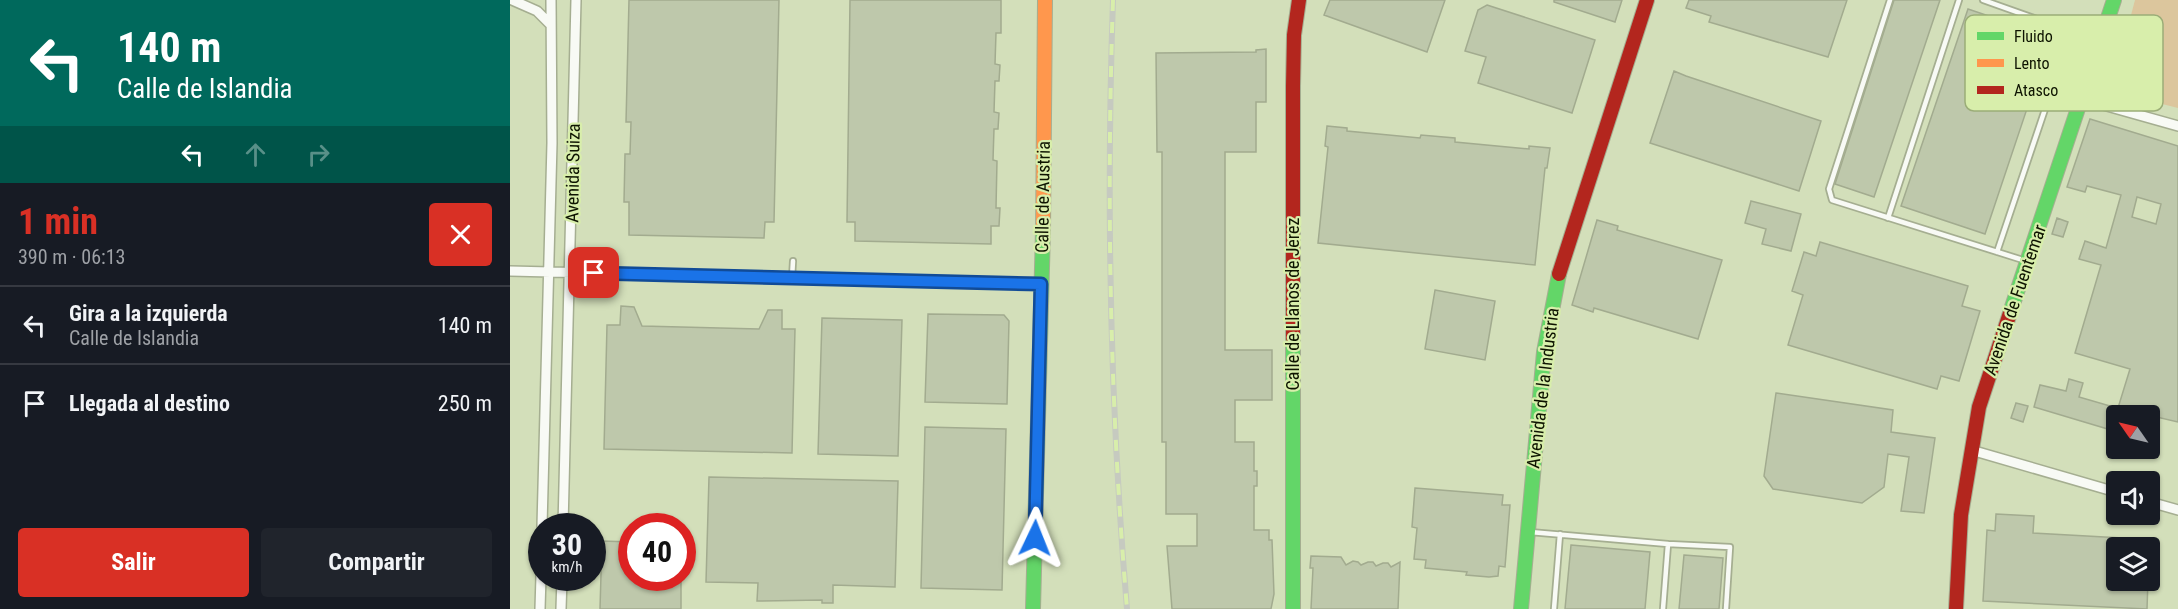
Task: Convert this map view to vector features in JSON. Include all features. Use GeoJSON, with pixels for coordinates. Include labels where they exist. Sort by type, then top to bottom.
{"type":"FeatureCollection","features":[{"type":"Feature","properties":{"kind":"street"},"geometry":{"type":"LineString","coordinates":[[512,0],[537,11],[551,26]]}},
{"type":"Feature","properties":{"kind":"street","name":"Avenida Suiza"},"geometry":{"type":"LineString","coordinates":[[542,513],[552,143],[551,0]]}},
{"type":"Feature","properties":{"kind":"street","name":"Avenida Suiza"},"geometry":{"type":"LineString","coordinates":[[563,513],[576,0]]}},
{"type":"Feature","properties":{"kind":"street","name":"Calle de Austria"},"geometry":{"type":"LineString","coordinates":[[1033,609],[1045,0]]}},
{"type":"Feature","properties":{"kind":"street","name":"Calle de Llanos de Jerez"},"geometry":{"type":"LineString","coordinates":[[1293,609],[1293,86],[1294,35],[1299,0]]}},
{"type":"Feature","properties":{"kind":"street","name":"Avenida de la Industria"},"geometry":{"type":"LineString","coordinates":[[1521,609],[1544,352],[1561,263],[1647,0]]}},
{"type":"Feature","properties":{"kind":"street","name":"Avenida de Fuentemar"},"geometry":{"type":"LineString","coordinates":[[2109,15],[2114,0]]}},
{"type":"Feature","properties":{"kind":"street","name":"Avenida de Fuentemar"},"geometry":{"type":"LineString","coordinates":[[1956,609],[1961,514],[1979,407],[2078,111]]}},
{"type":"Feature","properties":{"kind":"street"},"geometry":{"type":"LineString","coordinates":[[2125,111],[2178,126]]}},
{"type":"Feature","properties":{"kind":"street"},"geometry":{"type":"LineString","coordinates":[[510,272],[1041,284]]}},
{"type":"Feature","properties":{"kind":"street"},"geometry":{"type":"LineString","coordinates":[[1971,450],[2106,489]]}},
{"type":"Feature","properties":{"kind":"street"},"geometry":{"type":"LineString","coordinates":[[2160,505],[2178,510]]}},
{"type":"Feature","properties":{"kind":"street"},"geometry":{"type":"LineString","coordinates":[[540,609],[541,591]]}},
{"type":"Feature","properties":{"kind":"street"},"geometry":{"type":"LineString","coordinates":[[561,609],[562,591]]}},
{"type":"Feature","properties":{"kind":"lane"},"geometry":{"type":"LineString","coordinates":[[1890,0],[1829,189],[1832,200],[2028,262]]}},
{"type":"Feature","properties":{"kind":"lane"},"geometry":{"type":"LineString","coordinates":[[1888,218],[1959,0]]}},
{"type":"Feature","properties":{"kind":"lane"},"geometry":{"type":"LineString","coordinates":[[1983,0],[2025,15]]}},
{"type":"Feature","properties":{"kind":"lane"},"geometry":{"type":"LineString","coordinates":[[1997,252],[2044,111]]}},
{"type":"Feature","properties":{"kind":"lane"},"geometry":{"type":"LineString","coordinates":[[792,278],[794,261]]}},
{"type":"Feature","properties":{"kind":"lane"},"geometry":{"type":"LineString","coordinates":[[1527,532],[1730,547],[1726,609]]}},
{"type":"Feature","properties":{"kind":"lane"},"geometry":{"type":"LineString","coordinates":[[1554,609],[1560,534]]}},
{"type":"Feature","properties":{"kind":"lane"},"geometry":{"type":"LineString","coordinates":[[1663,609],[1668,544]]}},
{"type":"Feature","properties":{"kind":"shaded area"},"geometry":{"type":"Polygon","coordinates":[[[2135,0],[2178,0],[2178,108],[2163,104],[2163,15],[2131,15],[2135,0]]]}},
{"type":"Feature","properties":{"kind":"building"},"geometry":{"type":"Polygon","coordinates":[[[629,0],[779,0],[774,222],[765,222],[764,238],[629,235],[629,202],[624,202],[625,154],[630,154],[631,122],[626,122],[629,0]]]}},
{"type":"Feature","properties":{"kind":"building"},"geometry":{"type":"Polygon","coordinates":[[[850,0],[1001,0],[1001,33],[996,33],[995,64],[1000,65],[999,81],[995,81],[994,112],[999,113],[998,129],[994,129],[993,160],[997,161],[996,208],[1000,208],[999,226],[991,226],[991,244],[855,241],[855,222],[847,222],[850,0]]]}},
{"type":"Feature","properties":{"kind":"building"},"geometry":{"type":"Polygon","coordinates":[[[1330,0],[1445,0],[1427,52],[1324,15],[1330,0]]]}},
{"type":"Feature","properties":{"kind":"building"},"geometry":{"type":"Polygon","coordinates":[[[1554,0],[1622,0],[1615,22],[1554,2],[1554,0]]]}},
{"type":"Feature","properties":{"kind":"building"},"geometry":{"type":"Polygon","coordinates":[[[1689,0],[1847,0],[1828,57],[1709,22],[1711,16],[1686,8],[1689,0]]]}},
{"type":"Feature","properties":{"kind":"building"},"geometry":{"type":"Polygon","coordinates":[[[1894,0],[1940,0],[1874,197],[1835,184],[1894,0]]]}},
{"type":"Feature","properties":{"kind":"building"},"geometry":{"type":"Polygon","coordinates":[[[1487,5],[1595,40],[1572,113],[1478,83],[1486,57],[1465,51],[1478,10],[1487,5]]]}},
{"type":"Feature","properties":{"kind":"building"},"geometry":{"type":"Polygon","coordinates":[[[1968,9],[1986,15],[1966,15],[1968,9]]]}},
{"type":"Feature","properties":{"kind":"building"},"geometry":{"type":"Polygon","coordinates":[[[1965,18],[1965,111],[2026,111],[1985,234],[1901,206],[1965,18]]]}},
{"type":"Feature","properties":{"kind":"building"},"geometry":{"type":"Polygon","coordinates":[[[1266,49],[1266,102],[1256,102],[1256,152],[1225,152],[1225,350],[1272,350],[1272,400],[1235,400],[1235,442],[1254,442],[1254,471],[1257,471],[1257,486],[1254,486],[1254,530],[1269,530],[1269,540],[1272,540],[1274,594],[1271,609],[1172,609],[1167,546],[1197,546],[1197,514],[1166,514],[1166,442],[1162,442],[1162,152],[1157,152],[1156,53],[1256,52],[1256,50],[1266,49]]]}},
{"type":"Feature","properties":{"kind":"building"},"geometry":{"type":"Polygon","coordinates":[[[1674,71],[1821,121],[1799,191],[1650,143],[1674,71]]]}},
{"type":"Feature","properties":{"kind":"building"},"geometry":{"type":"Polygon","coordinates":[[[2090,119],[2178,146],[2178,422],[2160,418],[2160,405],[2119,405],[2130,369],[2075,353],[2101,265],[2079,259],[2085,241],[2106,248],[2121,195],[2087,186],[2085,192],[2067,187],[2090,119]],[[2137,197],[2132,217],[2156,224],[2161,204],[2137,197]]]}},
{"type":"Feature","properties":{"kind":"building"},"geometry":{"type":"Polygon","coordinates":[[[1327,126],[1347,128],[1347,131],[1420,138],[1421,135],[1455,138],[1455,142],[1529,149],[1529,146],[1550,148],[1547,168],[1545,168],[1535,265],[1318,243],[1328,147],[1325,146],[1327,126]]]}},
{"type":"Feature","properties":{"kind":"building"},"geometry":{"type":"Polygon","coordinates":[[[1751,201],[1801,214],[1791,251],[1762,244],[1766,229],[1745,223],[1751,201]]]}},
{"type":"Feature","properties":{"kind":"building"},"geometry":{"type":"Polygon","coordinates":[[[2057,218],[2068,222],[2063,237],[2052,234],[2057,218]]]}},
{"type":"Feature","properties":{"kind":"building"},"geometry":{"type":"Polygon","coordinates":[[[1597,220],[1618,226],[1617,230],[1722,260],[1698,339],[1594,308],[1593,312],[1572,305],[1597,220]]]}},
{"type":"Feature","properties":{"kind":"building"},"geometry":{"type":"Polygon","coordinates":[[[1820,242],[1968,286],[1962,306],[1980,311],[1959,381],[1941,376],[1937,389],[1788,345],[1803,295],[1792,291],[1804,252],[1816,256],[1820,242]]]}},
{"type":"Feature","properties":{"kind":"building"},"geometry":{"type":"Polygon","coordinates":[[[1435,290],[1495,301],[1485,360],[1425,349],[1435,290]]]}},
{"type":"Feature","properties":{"kind":"building"},"geometry":{"type":"Polygon","coordinates":[[[621,306],[634,307],[642,326],[759,329],[768,310],[782,310],[782,329],[795,329],[792,453],[604,449],[607,325],[620,325],[621,306]]]}},
{"type":"Feature","properties":{"kind":"building"},"geometry":{"type":"Polygon","coordinates":[[[928,314],[1004,315],[1009,321],[1007,404],[925,402],[928,314]]]}},
{"type":"Feature","properties":{"kind":"building"},"geometry":{"type":"Polygon","coordinates":[[[822,318],[902,320],[898,456],[818,454],[822,318]]]}},
{"type":"Feature","properties":{"kind":"building"},"geometry":{"type":"Polygon","coordinates":[[[2069,379],[2083,383],[2079,397],[2107,405],[2106,429],[2034,407],[2040,385],[2066,391],[2069,379]]]}},
{"type":"Feature","properties":{"kind":"building"},"geometry":{"type":"Polygon","coordinates":[[[1776,393],[1893,410],[1891,432],[1935,438],[1924,513],[1901,511],[1909,457],[1888,454],[1884,487],[1862,503],[1773,489],[1764,476],[1776,393]]]}},
{"type":"Feature","properties":{"kind":"building"},"geometry":{"type":"Polygon","coordinates":[[[2016,403],[2028,406],[2023,422],[2011,418],[2016,403]]]}},
{"type":"Feature","properties":{"kind":"building"},"geometry":{"type":"Polygon","coordinates":[[[925,427],[1006,429],[1002,590],[921,588],[925,427]]]}},
{"type":"Feature","properties":{"kind":"building"},"geometry":{"type":"Polygon","coordinates":[[[709,477],[898,481],[895,587],[833,585],[833,603],[822,603],[822,600],[757,601],[758,583],[706,582],[709,477]]]}},
{"type":"Feature","properties":{"kind":"building"},"geometry":{"type":"Polygon","coordinates":[[[1415,488],[1503,495],[1502,505],[1510,505],[1505,567],[1499,566],[1498,576],[1466,575],[1467,572],[1425,568],[1426,560],[1414,559],[1417,528],[1412,527],[1415,488]]]}},
{"type":"Feature","properties":{"kind":"building"},"geometry":{"type":"Polygon","coordinates":[[[1996,514],[2034,516],[2033,533],[2106,537],[2106,591],[2148,591],[2147,609],[1983,601],[1987,530],[1995,531],[1996,514]]]}},
{"type":"Feature","properties":{"kind":"building"},"geometry":{"type":"Polygon","coordinates":[[[606,541],[618,542],[618,591],[681,591],[681,609],[600,609],[601,591],[606,591],[606,541]]]}},
{"type":"Feature","properties":{"kind":"building"},"geometry":{"type":"Polygon","coordinates":[[[1571,545],[1650,552],[1645,609],[1565,609],[1571,545]]]}},
{"type":"Feature","properties":{"kind":"building"},"geometry":{"type":"Polygon","coordinates":[[[1684,555],[1723,558],[1719,609],[1679,609],[1684,555]]]}},
{"type":"Feature","properties":{"kind":"building"},"geometry":{"type":"Polygon","coordinates":[[[1311,556],[1341,557],[1346,565],[1353,561],[1361,565],[1373,562],[1376,566],[1388,563],[1391,567],[1400,562],[1398,609],[1311,609],[1313,568],[1310,568],[1311,556]]]}},
{"type":"Feature","properties":{"kind":"railway"},"geometry":{"type":"LineString","coordinates":[[1113,0],[1110,152],[1111,304],[1113,381],[1127,609]]}},
{"type":"Feature","properties":{"kind":"traffic: fast"},"geometry":{"type":"LineString","coordinates":[[2109,15],[2114,0]]}},
{"type":"Feature","properties":{"kind":"traffic: fast"},"geometry":{"type":"LineString","coordinates":[[2010,313],[2077,111]]}},
{"type":"Feature","properties":{"kind":"traffic: fast"},"geometry":{"type":"LineString","coordinates":[[1033,609],[1043,230]]}},
{"type":"Feature","properties":{"kind":"traffic: fast"},"geometry":{"type":"LineString","coordinates":[[1521,609],[1544,352],[1559,274]]}},
{"type":"Feature","properties":{"kind":"traffic: fast"},"geometry":{"type":"LineString","coordinates":[[1293,338],[1293,609]]}},
{"type":"Feature","properties":{"kind":"traffic: slow"},"geometry":{"type":"LineString","coordinates":[[1043,230],[1045,0]]}},
{"type":"Feature","properties":{"kind":"traffic: jam"},"geometry":{"type":"LineString","coordinates":[[1293,338],[1293,86],[1294,35],[1299,0]]}},
{"type":"Feature","properties":{"kind":"traffic: jam"},"geometry":{"type":"LineString","coordinates":[[1559,274],[1647,0]]}},
{"type":"Feature","properties":{"kind":"traffic: jam"},"geometry":{"type":"LineString","coordinates":[[1956,609],[1961,515],[1979,407],[2010,313]]}},
{"type":"Feature","properties":{"kind":"route"},"geometry":{"type":"LineString","coordinates":[[594,273],[1041,284],[1035,538]]}}]}
